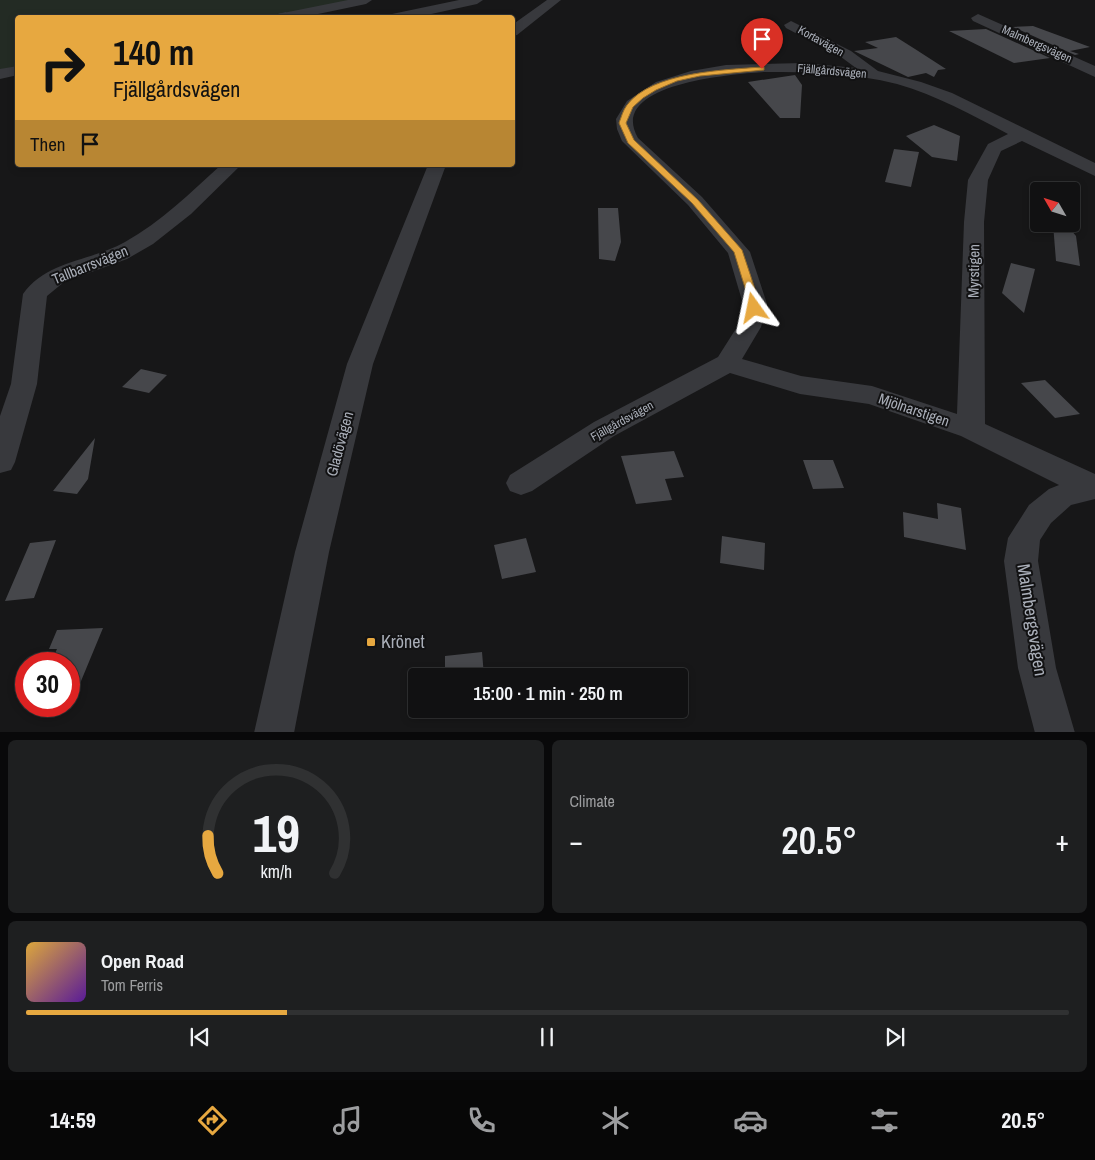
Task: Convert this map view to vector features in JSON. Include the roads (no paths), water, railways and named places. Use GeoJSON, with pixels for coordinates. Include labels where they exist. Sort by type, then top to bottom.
{"type":"FeatureCollection","features":[{"type":"Feature","properties":{"kind":"street"},"geometry":{"type":"LineString","coordinates":[[293,15],[366,0]]}},
{"type":"Feature","properties":{"kind":"street"},"geometry":{"type":"LineString","coordinates":[[406,15],[477,0]]}},
{"type":"Feature","properties":{"kind":"street"},"geometry":{"type":"LineString","coordinates":[[515,30],[555,0]]}},
{"type":"Feature","properties":{"kind":"street","name":"Malmbergsvägen"},"geometry":{"type":"LineString","coordinates":[[978,18],[1095,72]]}},
{"type":"Feature","properties":{"kind":"street","name":"Kortavägen"},"geometry":{"type":"LineString","coordinates":[[791,24],[846,54],[874,74]]}},
{"type":"Feature","properties":{"kind":"street","name":"Fjällgårdsvägen"},"geometry":{"type":"LineString","coordinates":[[521,483],[604,429],[727,363],[747,332],[755,304],[739,252],[695,201],[631,141],[623,123],[630,106],[653,88],[700,74],[746,69],[848,70],[874,74],[937,92],[1095,170]]}},
{"type":"Feature","properties":{"kind":"street"},"geometry":{"type":"LineString","coordinates":[[0,74],[15,71]]}},
{"type":"Feature","properties":{"kind":"street","name":"Myrstigen"},"geometry":{"type":"LineString","coordinates":[[971,429],[974,222],[978,180],[994,148],[1021,134]]}},
{"type":"Feature","properties":{"kind":"street","name":"Tallbarrsvägen"},"geometry":{"type":"LineString","coordinates":[[0,462],[24,384],[35,294],[43,284],[60,274],[130,249],[169,223],[230,167]]}},
{"type":"Feature","properties":{"kind":"street","name":"Gladövägen"},"geometry":{"type":"LineString","coordinates":[[274,732],[312,552],[360,364],[436,167]]}},
{"type":"Feature","properties":{"kind":"street","name":"Mjölnarstigen"},"geometry":{"type":"LineString","coordinates":[[727,363],[800,386],[872,395],[971,429],[1094,487]]}},
{"type":"Feature","properties":{"kind":"street","name":"Malmbergsvägen"},"geometry":{"type":"LineString","coordinates":[[1055,732],[1038,668],[1021,561],[1024,538],[1040,514],[1060,497],[1094,487]]}},
{"type":"Feature","properties":{"kind":"waterway"},"geometry":{"type":"LineString","coordinates":[[276,15],[286,13]]}},
{"type":"Feature","properties":{"kind":"place","name":"Krönet"},"geometry":{"type":"Point","coordinates":[371,642]}}]}
